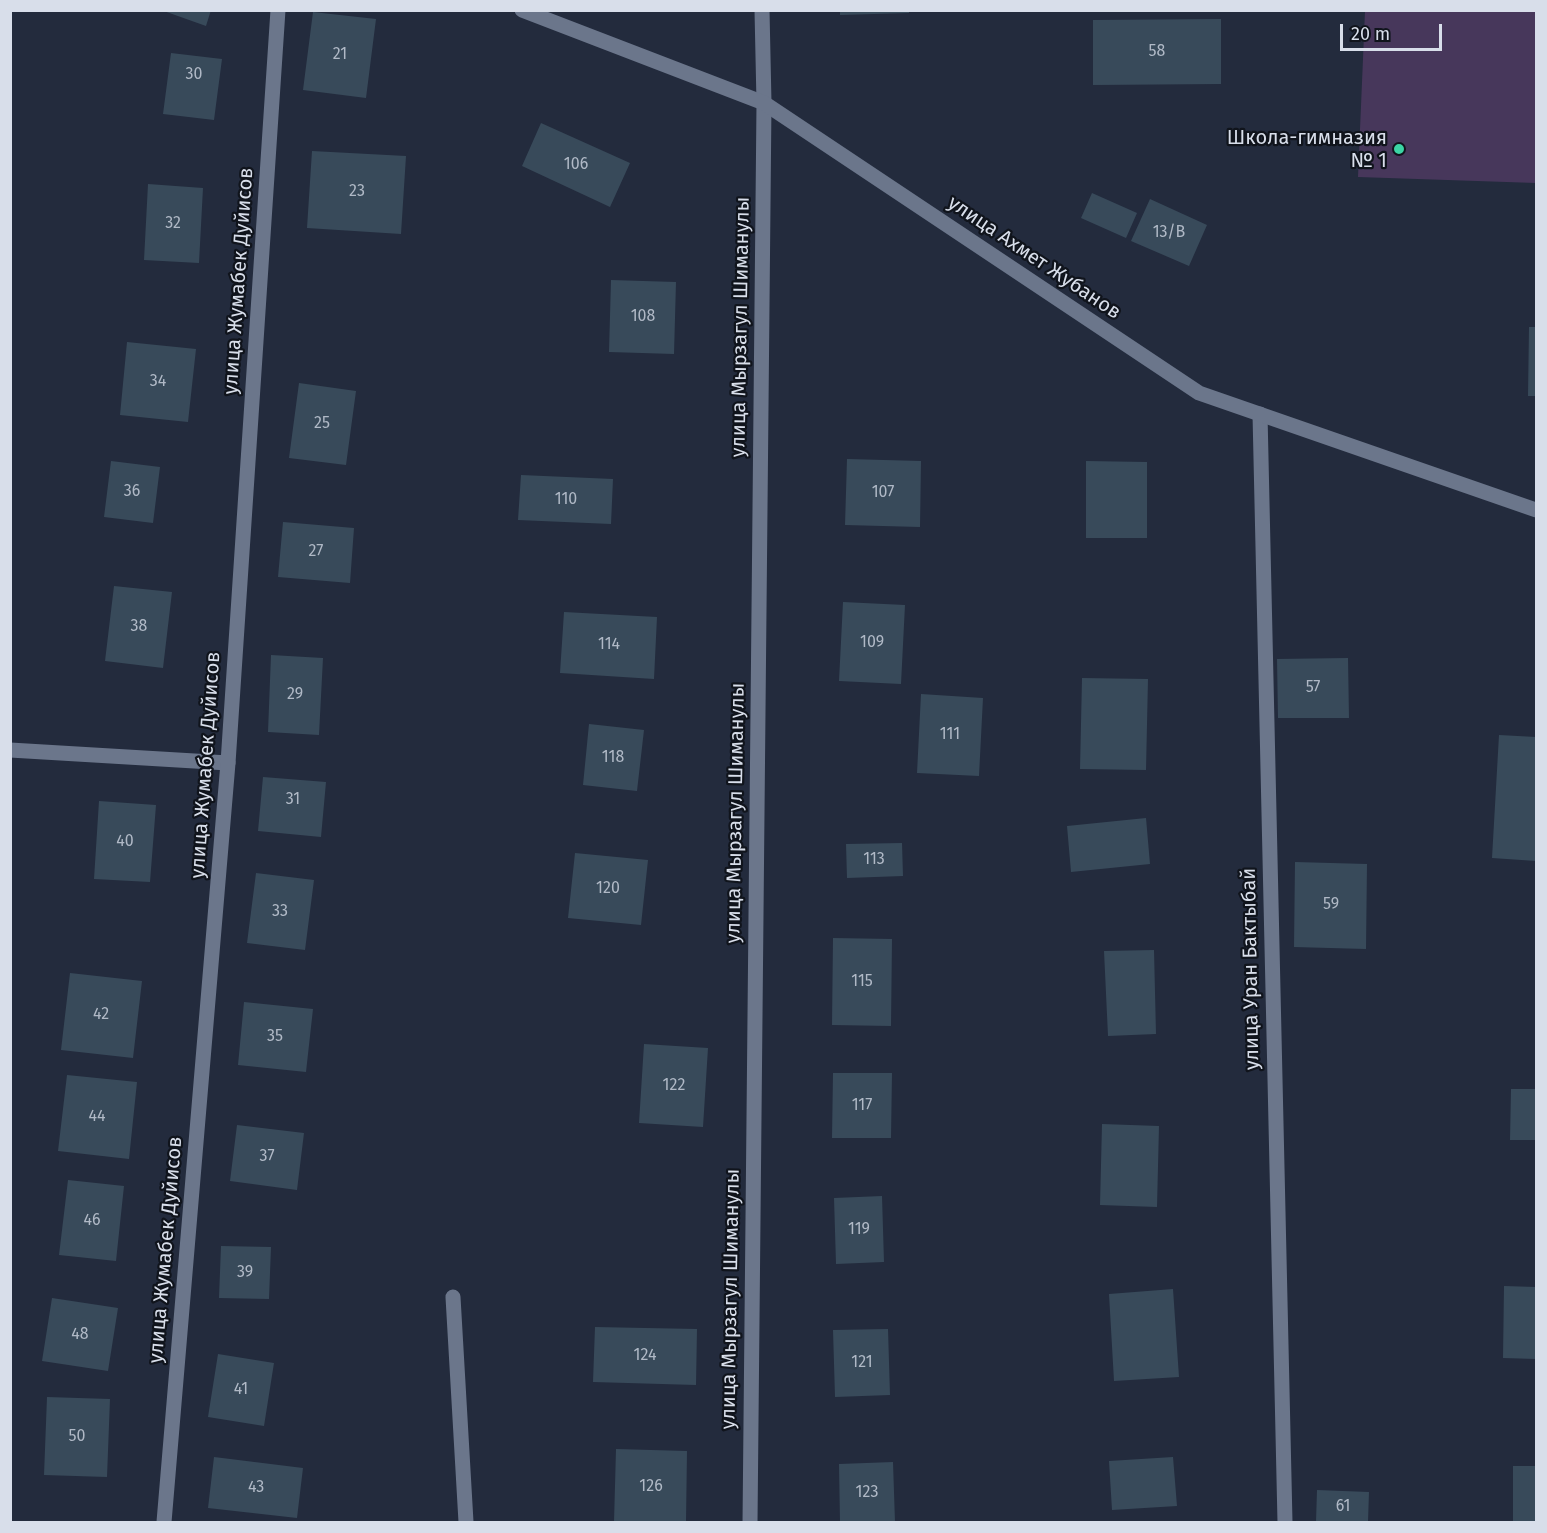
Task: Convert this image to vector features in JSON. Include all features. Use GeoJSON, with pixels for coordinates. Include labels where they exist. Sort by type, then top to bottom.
{"type":"FeatureCollection","features":[{"type":"Feature","properties":{"kind":"street","name":"улица Жумабек Дуйисов"},"geometry":{"type":"LineString","coordinates":[[164,1522],[228,763],[278,10]]}},
{"type":"Feature","properties":{"kind":"street","name":"улица Ахмет Жубанов"},"geometry":{"type":"LineString","coordinates":[[522,10],[764,103],[1199,393],[1536,510]]}},
{"type":"Feature","properties":{"kind":"street","name":"улица Мырзагул Шиманулы"},"geometry":{"type":"LineString","coordinates":[[750,1522],[764,103],[762,10]]}},
{"type":"Feature","properties":{"kind":"street","name":"улица Уран Бактыбай"},"geometry":{"type":"LineString","coordinates":[[1260,414],[1285,1522]]}},
{"type":"Feature","properties":{"kind":"street"},"geometry":{"type":"LineString","coordinates":[[10,750],[228,763]]}},
{"type":"Feature","properties":{"kind":"street"},"geometry":{"type":"LineString","coordinates":[[453,1297],[466,1522]]}},
{"type":"Feature","properties":{"kind":"shaded area"},"geometry":{"type":"Polygon","coordinates":[[[1365,11],[1536,11],[1536,183],[1358,177],[1365,11]]]}},
{"type":"Feature","properties":{"kind":"building"},"geometry":{"type":"Polygon","coordinates":[[[161,10],[211,10],[206,26],[161,10]]]}},
{"type":"Feature","properties":{"kind":"building"},"geometry":{"type":"Polygon","coordinates":[[[840,10],[909,10],[909,13],[840,15],[840,10]]]}},
{"type":"Feature","properties":{"kind":"building"},"geometry":{"type":"Polygon","coordinates":[[[313,12],[376,19],[366,98],[303,90],[313,12]]]}},
{"type":"Feature","properties":{"kind":"building"},"geometry":{"type":"Polygon","coordinates":[[[1221,19],[1221,84],[1093,85],[1093,20],[1221,19]]]}},
{"type":"Feature","properties":{"kind":"building"},"geometry":{"type":"Polygon","coordinates":[[[171,53],[222,59],[214,120],[163,114],[171,53]]]}},
{"type":"Feature","properties":{"kind":"building"},"geometry":{"type":"Polygon","coordinates":[[[541,123],[630,163],[610,207],[522,166],[541,123]]]}},
{"type":"Feature","properties":{"kind":"building"},"geometry":{"type":"Polygon","coordinates":[[[312,151],[406,156],[401,234],[307,228],[312,151]]]}},
{"type":"Feature","properties":{"kind":"building"},"geometry":{"type":"Polygon","coordinates":[[[148,184],[203,188],[199,263],[144,260],[148,184]]]}},
{"type":"Feature","properties":{"kind":"building"},"geometry":{"type":"Polygon","coordinates":[[[1092,193],[1137,213],[1126,238],[1081,218],[1092,193]]]}},
{"type":"Feature","properties":{"kind":"building"},"geometry":{"type":"Polygon","coordinates":[[[1150,199],[1207,225],[1189,266],[1131,241],[1150,199]]]}},
{"type":"Feature","properties":{"kind":"building"},"geometry":{"type":"Polygon","coordinates":[[[611,280],[676,282],[674,354],[609,352],[611,280]]]}},
{"type":"Feature","properties":{"kind":"building"},"geometry":{"type":"Polygon","coordinates":[[[1529,327],[1536,327],[1536,396],[1528,396],[1529,327]]]}},
{"type":"Feature","properties":{"kind":"building"},"geometry":{"type":"Polygon","coordinates":[[[127,342],[196,349],[188,422],[120,415],[127,342]]]}},
{"type":"Feature","properties":{"kind":"building"},"geometry":{"type":"Polygon","coordinates":[[[299,383],[356,391],[346,465],[289,458],[299,383]]]}},
{"type":"Feature","properties":{"kind":"building"},"geometry":{"type":"Polygon","coordinates":[[[847,459],[921,461],[920,527],[845,525],[847,459]]]}},
{"type":"Feature","properties":{"kind":"building"},"geometry":{"type":"Polygon","coordinates":[[[111,461],[160,467],[153,523],[104,517],[111,461]]]}},
{"type":"Feature","properties":{"kind":"building"},"geometry":{"type":"Polygon","coordinates":[[[1086,461],[1147,462],[1147,538],[1086,538],[1086,461]]]}},
{"type":"Feature","properties":{"kind":"building"},"geometry":{"type":"Polygon","coordinates":[[[521,475],[613,479],[611,524],[518,520],[521,475]]]}},
{"type":"Feature","properties":{"kind":"building"},"geometry":{"type":"Polygon","coordinates":[[[283,522],[354,528],[350,583],[278,577],[283,522]]]}},
{"type":"Feature","properties":{"kind":"building"},"geometry":{"type":"Polygon","coordinates":[[[114,586],[172,592],[163,668],[105,661],[114,586]]]}},
{"type":"Feature","properties":{"kind":"building"},"geometry":{"type":"Polygon","coordinates":[[[843,602],[905,605],[901,684],[839,681],[843,602]]]}},
{"type":"Feature","properties":{"kind":"building"},"geometry":{"type":"Polygon","coordinates":[[[564,612],[657,617],[654,679],[560,673],[564,612]]]}},
{"type":"Feature","properties":{"kind":"building"},"geometry":{"type":"Polygon","coordinates":[[[271,655],[323,658],[319,735],[268,732],[271,655]]]}},
{"type":"Feature","properties":{"kind":"building"},"geometry":{"type":"Polygon","coordinates":[[[1348,658],[1349,718],[1278,718],[1277,659],[1348,658]]]}},
{"type":"Feature","properties":{"kind":"building"},"geometry":{"type":"Polygon","coordinates":[[[1082,678],[1148,679],[1146,770],[1080,769],[1082,678]]]}},
{"type":"Feature","properties":{"kind":"building"},"geometry":{"type":"Polygon","coordinates":[[[921,694],[983,698],[979,776],[917,773],[921,694]]]}},
{"type":"Feature","properties":{"kind":"building"},"geometry":{"type":"Polygon","coordinates":[[[589,724],[644,730],[637,791],[583,785],[589,724]]]}},
{"type":"Feature","properties":{"kind":"building"},"geometry":{"type":"Polygon","coordinates":[[[1499,735],[1536,737],[1536,861],[1492,858],[1499,735]]]}},
{"type":"Feature","properties":{"kind":"building"},"geometry":{"type":"Polygon","coordinates":[[[263,777],[326,782],[321,837],[258,831],[263,777]]]}},
{"type":"Feature","properties":{"kind":"building"},"geometry":{"type":"Polygon","coordinates":[[[99,801],[156,805],[150,882],[94,879],[99,801]]]}},
{"type":"Feature","properties":{"kind":"building"},"geometry":{"type":"Polygon","coordinates":[[[1146,818],[1150,864],[1071,872],[1067,826],[1146,818]]]}},
{"type":"Feature","properties":{"kind":"building"},"geometry":{"type":"Polygon","coordinates":[[[902,843],[903,876],[847,878],[846,844],[902,843]]]}},
{"type":"Feature","properties":{"kind":"building"},"geometry":{"type":"Polygon","coordinates":[[[575,853],[648,860],[641,925],[568,918],[575,853]]]}},
{"type":"Feature","properties":{"kind":"building"},"geometry":{"type":"Polygon","coordinates":[[[1295,862],[1367,864],[1366,949],[1294,947],[1295,862]]]}},
{"type":"Feature","properties":{"kind":"building"},"geometry":{"type":"Polygon","coordinates":[[[256,873],[314,880],[305,950],[247,943],[256,873]]]}},
{"type":"Feature","properties":{"kind":"building"},"geometry":{"type":"Polygon","coordinates":[[[833,938],[892,939],[891,1026],[832,1025],[833,938]]]}},
{"type":"Feature","properties":{"kind":"building"},"geometry":{"type":"Polygon","coordinates":[[[1154,950],[1156,1034],[1108,1036],[1104,951],[1154,950]]]}},
{"type":"Feature","properties":{"kind":"building"},"geometry":{"type":"Polygon","coordinates":[[[70,973],[142,981],[133,1058],[61,1050],[70,973]]]}},
{"type":"Feature","properties":{"kind":"building"},"geometry":{"type":"Polygon","coordinates":[[[244,1002],[313,1009],[306,1072],[238,1065],[244,1002]]]}},
{"type":"Feature","properties":{"kind":"building"},"geometry":{"type":"Polygon","coordinates":[[[644,1044],[708,1048],[703,1127],[639,1123],[644,1044]]]}},
{"type":"Feature","properties":{"kind":"building"},"geometry":{"type":"Polygon","coordinates":[[[833,1073],[892,1073],[891,1138],[832,1138],[833,1073]]]}},
{"type":"Feature","properties":{"kind":"building"},"geometry":{"type":"Polygon","coordinates":[[[67,1075],[137,1082],[129,1159],[58,1151],[67,1075]]]}},
{"type":"Feature","properties":{"kind":"building"},"geometry":{"type":"Polygon","coordinates":[[[1511,1089],[1536,1089],[1536,1140],[1510,1140],[1511,1089]]]}},
{"type":"Feature","properties":{"kind":"building"},"geometry":{"type":"Polygon","coordinates":[[[1102,1124],[1159,1126],[1157,1207],[1100,1205],[1102,1124]]]}},
{"type":"Feature","properties":{"kind":"building"},"geometry":{"type":"Polygon","coordinates":[[[237,1125],[304,1133],[297,1190],[230,1181],[237,1125]]]}},
{"type":"Feature","properties":{"kind":"building"},"geometry":{"type":"Polygon","coordinates":[[[68,1180],[124,1186],[116,1261],[59,1255],[68,1180]]]}},
{"type":"Feature","properties":{"kind":"building"},"geometry":{"type":"Polygon","coordinates":[[[882,1196],[884,1262],[836,1264],[834,1198],[882,1196]]]}},
{"type":"Feature","properties":{"kind":"building"},"geometry":{"type":"Polygon","coordinates":[[[221,1246],[271,1247],[269,1299],[219,1298],[221,1246]]]}},
{"type":"Feature","properties":{"kind":"building"},"geometry":{"type":"Polygon","coordinates":[[[1504,1286],[1536,1287],[1536,1359],[1503,1358],[1504,1286]]]}},
{"type":"Feature","properties":{"kind":"building"},"geometry":{"type":"Polygon","coordinates":[[[1173,1289],[1179,1377],[1114,1381],[1109,1294],[1173,1289]]]}},
{"type":"Feature","properties":{"kind":"building"},"geometry":{"type":"Polygon","coordinates":[[[52,1298],[118,1308],[108,1371],[42,1361],[52,1298]]]}},
{"type":"Feature","properties":{"kind":"building"},"geometry":{"type":"Polygon","coordinates":[[[595,1327],[697,1329],[696,1385],[593,1382],[595,1327]]]}},
{"type":"Feature","properties":{"kind":"building"},"geometry":{"type":"Polygon","coordinates":[[[888,1329],[890,1395],[835,1397],[833,1330],[888,1329]]]}},
{"type":"Feature","properties":{"kind":"building"},"geometry":{"type":"Polygon","coordinates":[[[218,1354],[274,1363],[264,1426],[208,1417],[218,1354]]]}},
{"type":"Feature","properties":{"kind":"building"},"geometry":{"type":"Polygon","coordinates":[[[47,1397],[110,1399],[107,1477],[44,1475],[47,1397]]]}},
{"type":"Feature","properties":{"kind":"building"},"geometry":{"type":"Polygon","coordinates":[[[616,1449],[687,1451],[686,1522],[614,1522],[616,1449]]]}},
{"type":"Feature","properties":{"kind":"building"},"geometry":{"type":"Polygon","coordinates":[[[214,1457],[303,1468],[297,1518],[208,1508],[214,1457]]]}},
{"type":"Feature","properties":{"kind":"building"},"geometry":{"type":"Polygon","coordinates":[[[1173,1457],[1177,1506],[1112,1510],[1109,1461],[1173,1457]]]}},
{"type":"Feature","properties":{"kind":"building"},"geometry":{"type":"Polygon","coordinates":[[[893,1462],[895,1522],[840,1522],[839,1464],[893,1462]]]}},
{"type":"Feature","properties":{"kind":"building"},"geometry":{"type":"Polygon","coordinates":[[[1513,1466],[1536,1466],[1536,1522],[1513,1522],[1513,1466]]]}},
{"type":"Feature","properties":{"kind":"building"},"geometry":{"type":"Polygon","coordinates":[[[1317,1490],[1369,1492],[1368,1522],[1316,1522],[1317,1490]]]}},
{"type":"Feature","properties":{"kind":"place","name":"Школа-гимназия № 1"},"geometry":{"type":"Point","coordinates":[1399,149]}}]}
